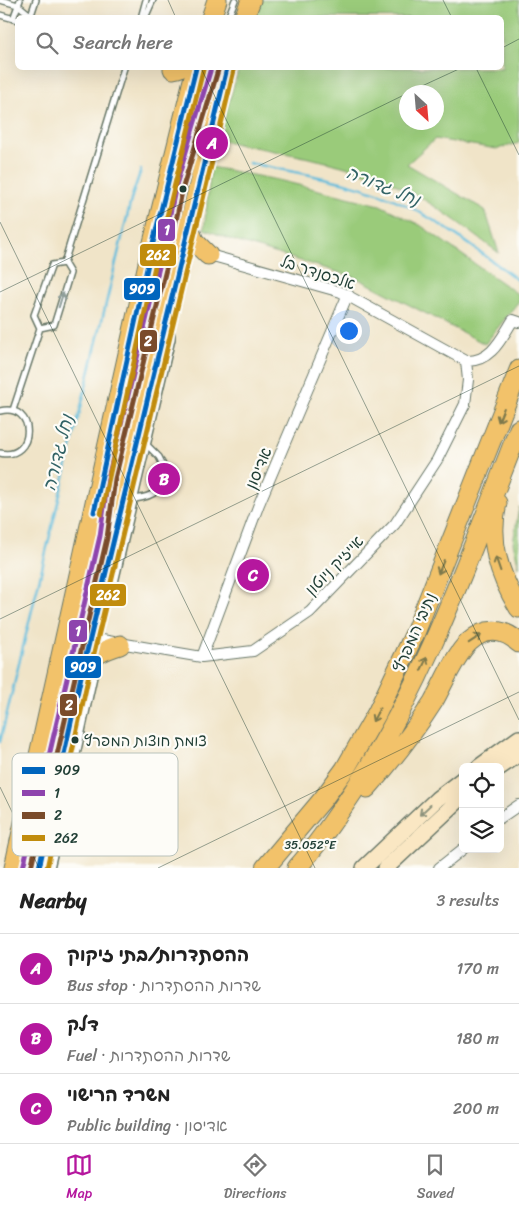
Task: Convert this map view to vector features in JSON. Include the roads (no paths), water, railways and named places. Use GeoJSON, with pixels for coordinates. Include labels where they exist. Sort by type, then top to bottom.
{"type":"FeatureCollection","features":[{"type":"Feature","properties":{"kind":"highway"},"geometry":{"type":"LineString","coordinates":[[212,15],[217,0]]}},
{"type":"Feature","properties":{"kind":"highway"},"geometry":{"type":"LineString","coordinates":[[245,15],[251,0]]}},
{"type":"Feature","properties":{"kind":"highway"},"geometry":{"type":"LineString","coordinates":[[49,753],[88,627],[166,317],[168,255],[188,225],[225,70]]}},
{"type":"Feature","properties":{"kind":"highway"},"geometry":{"type":"LineString","coordinates":[[65,753],[82,672],[91,659],[88,627],[168,255],[192,71]]}},
{"type":"Feature","properties":{"kind":"highway"},"geometry":{"type":"LineString","coordinates":[[188,225],[194,241],[208,255]]}},
{"type":"Feature","properties":{"kind":"highway","name":"נתיבי המפרץ"},"geometry":{"type":"LineString","coordinates":[[265,868],[323,799],[345,769],[377,713],[415,633],[519,370]]}},
{"type":"Feature","properties":{"kind":"highway","name":"נתיבי המפרץ"},"geometry":{"type":"LineString","coordinates":[[296,868],[319,844],[380,752],[412,691],[435,641],[519,429]]}},
{"type":"Feature","properties":{"kind":"highway"},"geometry":{"type":"LineString","coordinates":[[519,435],[499,496],[494,516],[493,536],[498,566],[519,608]]}},
{"type":"Feature","properties":{"kind":"highway"},"geometry":{"type":"LineString","coordinates":[[88,627],[120,644]]}},
{"type":"Feature","properties":{"kind":"highway"},"geometry":{"type":"LineString","coordinates":[[319,844],[386,767],[432,703],[468,643],[491,631],[503,631],[519,643]]}},
{"type":"Feature","properties":{"kind":"highway"},"geometry":{"type":"LineString","coordinates":[[14,868],[18,856]]}},
{"type":"Feature","properties":{"kind":"street"},"geometry":{"type":"LineString","coordinates":[[192,71],[214,90],[218,101]]}},
{"type":"Feature","properties":{"kind":"street","name":"אלכסנדר בל"},"geometry":{"type":"LineString","coordinates":[[168,255],[188,258],[208,255]]}},
{"type":"Feature","properties":{"kind":"street","name":"אלכסנדר בל"},"geometry":{"type":"LineString","coordinates":[[168,255],[208,255],[348,294],[466,361]]}},
{"type":"Feature","properties":{"kind":"street","name":"אדיסון"},"geometry":{"type":"LineString","coordinates":[[202,657],[259,504],[348,294]]}},
{"type":"Feature","properties":{"kind":"street"},"geometry":{"type":"LineString","coordinates":[[466,361],[476,362],[494,350],[513,320],[519,322]]}},
{"type":"Feature","properties":{"kind":"street","name":"אייזיק ניוטון"},"geometry":{"type":"LineString","coordinates":[[120,644],[202,657],[253,651],[302,618],[395,524],[437,460],[464,404],[468,380],[466,361]]}},
{"type":"Feature","properties":{"kind":"street"},"geometry":{"type":"LineString","coordinates":[[88,627],[104,633],[113,642],[120,644]]}},
{"type":"Feature","properties":{"kind":"street"},"geometry":{"type":"LineString","coordinates":[[485,763],[519,738]]}},
{"type":"Feature","properties":{"kind":"street"},"geometry":{"type":"LineString","coordinates":[[504,764],[519,754]]}},
{"type":"Feature","properties":{"kind":"street"},"geometry":{"type":"LineString","coordinates":[[364,868],[437,799],[459,782]]}},
{"type":"Feature","properties":{"kind":"street"},"geometry":{"type":"LineString","coordinates":[[386,868],[459,800]]}},
{"type":"Feature","properties":{"kind":"street"},"geometry":{"type":"LineString","coordinates":[[504,815],[519,805]]}},
{"type":"Feature","properties":{"kind":"street"},"geometry":{"type":"LineString","coordinates":[[439,868],[459,852]]}},
{"type":"Feature","properties":{"kind":"lane"},"geometry":{"type":"LineString","coordinates":[[0,0],[19,3],[29,15]]}},
{"type":"Feature","properties":{"kind":"lane"},"geometry":{"type":"LineString","coordinates":[[32,15],[36,0]]}},
{"type":"Feature","properties":{"kind":"lane"},"geometry":{"type":"LineString","coordinates":[[142,15],[146,0]]}},
{"type":"Feature","properties":{"kind":"lane"},"geometry":{"type":"LineString","coordinates":[[146,15],[153,0]]}},
{"type":"Feature","properties":{"kind":"lane"},"geometry":{"type":"LineString","coordinates":[[229,15],[234,0]]}},
{"type":"Feature","properties":{"kind":"lane"},"geometry":{"type":"LineString","coordinates":[[0,15],[15,20]]}},
{"type":"Feature","properties":{"kind":"lane"},"geometry":{"type":"LineString","coordinates":[[40,328],[54,325],[70,273],[64,263],[123,70]]}},
{"type":"Feature","properties":{"kind":"lane"},"geometry":{"type":"LineString","coordinates":[[59,753],[88,627],[197,114],[192,71]]}},
{"type":"Feature","properties":{"kind":"lane"},"geometry":{"type":"LineString","coordinates":[[13,410],[40,328],[34,315],[52,265],[64,263]]}},
{"type":"Feature","properties":{"kind":"lane"},"geometry":{"type":"LineString","coordinates":[[54,753],[88,627],[114,587],[172,339],[166,317]]}},
{"type":"Feature","properties":{"kind":"lane"},"geometry":{"type":"LineString","coordinates":[[0,410],[13,410],[24,418],[27,425],[27,439],[18,450],[12,453],[0,453]]}},
{"type":"Feature","properties":{"kind":"lane"},"geometry":{"type":"LineString","coordinates":[[135,499],[151,495],[162,487],[166,471],[159,457],[148,446]]}},
{"type":"Feature","properties":{"kind":"lane"},"geometry":{"type":"LineString","coordinates":[[74,753],[88,627]]}},
{"type":"Feature","properties":{"kind":"waterway","name":"נחל גדורה"},"geometry":{"type":"LineString","coordinates":[[249,163],[330,179],[389,197],[437,222],[519,281]]}},
{"type":"Feature","properties":{"kind":"waterway","name":"נחל גדורה"},"geometry":{"type":"LineString","coordinates":[[0,742],[132,196],[141,170]]}},
{"type":"Feature","properties":{"kind":"place","name":"ההסתדרות/בתי זיקוק"},"geometry":{"type":"Point","coordinates":[212,143]}},
{"type":"Feature","properties":{"kind":"place","name":"דלק"},"geometry":{"type":"Point","coordinates":[164,479]}},
{"type":"Feature","properties":{"kind":"place","name":"משרד הרישוי"},"geometry":{"type":"Point","coordinates":[253,575]}},
{"type":"Feature","properties":{"kind":"place","name":"צומת חוצות המפרץ"},"geometry":{"type":"Point","coordinates":[75,740]}}]}
